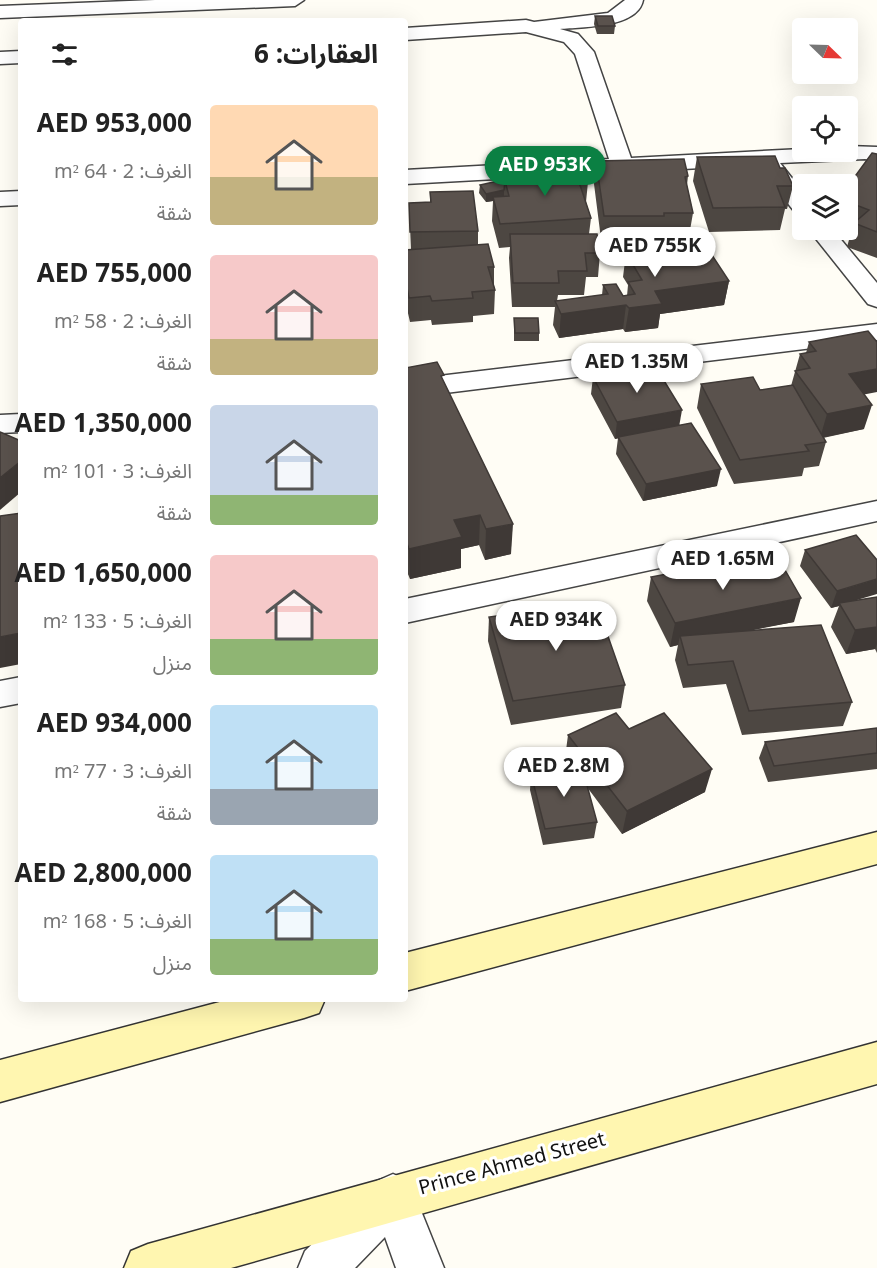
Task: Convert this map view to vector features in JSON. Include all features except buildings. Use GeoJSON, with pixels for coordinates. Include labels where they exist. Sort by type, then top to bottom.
{"type":"FeatureCollection","features":[{"type":"Feature","properties":{"kind":"main road"},"geometry":{"type":"LineString","coordinates":[[408,971],[877,848]]}},
{"type":"Feature","properties":{"kind":"main road"},"geometry":{"type":"LineString","coordinates":[[0,1081],[289,1002]]}},
{"type":"Feature","properties":{"kind":"main road","name":"Prince Ahmed Street"},"geometry":{"type":"LineString","coordinates":[[148,1268],[393,1197],[877,1063]]}},
{"type":"Feature","properties":{"kind":"street"},"geometry":{"type":"LineString","coordinates":[[0,12],[295,0]]}},
{"type":"Feature","properties":{"kind":"street"},"geometry":{"type":"LineString","coordinates":[[408,34],[613,18],[633,5],[634,0]]}},
{"type":"Feature","properties":{"kind":"street"},"geometry":{"type":"LineString","coordinates":[[526,26],[571,38],[584,52],[622,165]]}},
{"type":"Feature","properties":{"kind":"street"},"geometry":{"type":"LineString","coordinates":[[0,58],[18,57]]}},
{"type":"Feature","properties":{"kind":"street"},"geometry":{"type":"LineString","coordinates":[[408,177],[865,152],[877,154]]}},
{"type":"Feature","properties":{"kind":"street"},"geometry":{"type":"LineString","coordinates":[[763,157],[792,193]]}},
{"type":"Feature","properties":{"kind":"street"},"geometry":{"type":"LineString","coordinates":[[0,199],[18,198]]}},
{"type":"Feature","properties":{"kind":"street"},"geometry":{"type":"LineString","coordinates":[[829,240],[877,299]]}},
{"type":"Feature","properties":{"kind":"street"},"geometry":{"type":"LineString","coordinates":[[408,389],[877,332]]}},
{"type":"Feature","properties":{"kind":"street"},"geometry":{"type":"LineString","coordinates":[[0,424],[18,423]]}},
{"type":"Feature","properties":{"kind":"street"},"geometry":{"type":"LineString","coordinates":[[408,610],[877,511]]}},
{"type":"Feature","properties":{"kind":"street"},"geometry":{"type":"LineString","coordinates":[[0,694],[18,691]]}},
{"type":"Feature","properties":{"kind":"street"},"geometry":{"type":"LineString","coordinates":[[322,1268],[393,1197],[420,1268]]}}]}
